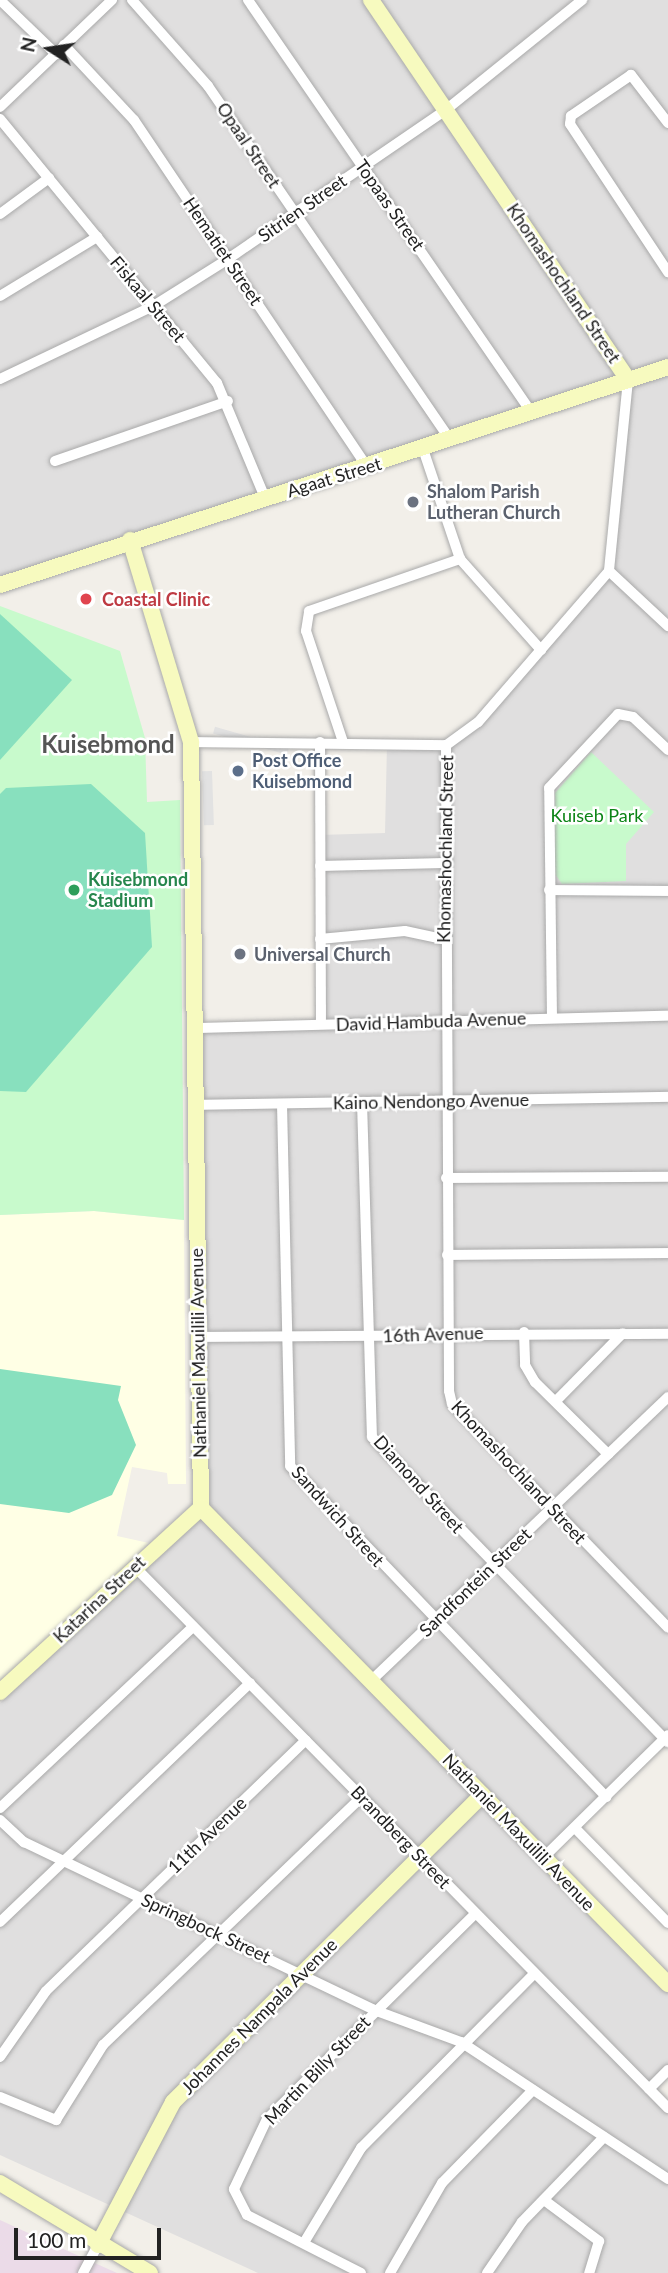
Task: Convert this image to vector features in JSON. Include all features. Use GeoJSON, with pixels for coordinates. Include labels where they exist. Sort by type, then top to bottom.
{"type":"FeatureCollection","features":[{"type":"Feature","properties":{"kind":"street","name":"Hematiet Street"},"geometry":{"type":"LineString","coordinates":[[0,0],[60,50],[134,120],[368,468]]}},
{"type":"Feature","properties":{"kind":"street"},"geometry":{"type":"LineString","coordinates":[[0,107],[113,0]]}},
{"type":"Feature","properties":{"kind":"street","name":"Opaal Street"},"geometry":{"type":"LineString","coordinates":[[132,0],[208,86],[449,438]]}},
{"type":"Feature","properties":{"kind":"street","name":"Topaas Street"},"geometry":{"type":"LineString","coordinates":[[248,0],[531,411]]}},
{"type":"Feature","properties":{"kind":"street","name":"Khomashochland Street"},"geometry":{"type":"LineString","coordinates":[[371,0],[628,380],[609,571],[478,722],[446,745],[443,1020],[449,1332],[453,1404],[550,1510],[668,1628]]}},
{"type":"Feature","properties":{"kind":"street","name":"Sitrien Street"},"geometry":{"type":"LineString","coordinates":[[0,379],[155,305],[228,259],[447,109],[582,0]]}},
{"type":"Feature","properties":{"kind":"street"},"geometry":{"type":"LineString","coordinates":[[668,123],[631,75],[571,116],[570,124],[668,272]]}},
{"type":"Feature","properties":{"kind":"street","name":"Fiskaal Street"},"geometry":{"type":"LineString","coordinates":[[0,119],[155,305],[228,401],[265,498]]}},
{"type":"Feature","properties":{"kind":"street"},"geometry":{"type":"LineString","coordinates":[[0,214],[48,178]]}},
{"type":"Feature","properties":{"kind":"street"},"geometry":{"type":"LineString","coordinates":[[0,296],[97,237]]}},
{"type":"Feature","properties":{"kind":"street","name":"Agaat Street"},"geometry":{"type":"LineString","coordinates":[[0,585],[130,540],[368,468],[449,438],[668,368]]}},
{"type":"Feature","properties":{"kind":"street"},"geometry":{"type":"LineString","coordinates":[[55,461],[228,401]]}},
{"type":"Feature","properties":{"kind":"street"},"geometry":{"type":"LineString","coordinates":[[423,449],[460,559],[541,650]]}},
{"type":"Feature","properties":{"kind":"street","name":"Nathaniel Maxuilili Avenue"},"geometry":{"type":"LineString","coordinates":[[130,540],[191,742],[201,1507],[373,1679],[543,1858],[665,1974]]}},
{"type":"Feature","properties":{"kind":"street"},"geometry":{"type":"LineString","coordinates":[[343,743],[306,631],[309,611],[460,559]]}},
{"type":"Feature","properties":{"kind":"street"},"geometry":{"type":"LineString","coordinates":[[609,571],[668,626]]}},
{"type":"Feature","properties":{"kind":"street"},"geometry":{"type":"LineString","coordinates":[[552,1018],[550,788],[603,724],[618,714],[633,717],[668,750]]}},
{"type":"Feature","properties":{"kind":"street"},"geometry":{"type":"LineString","coordinates":[[191,742],[446,745]]}},
{"type":"Feature","properties":{"kind":"street"},"geometry":{"type":"LineString","coordinates":[[320,743],[321,1024]]}},
{"type":"Feature","properties":{"kind":"street"},"geometry":{"type":"LineString","coordinates":[[320,866],[444,863]]}},
{"type":"Feature","properties":{"kind":"street"},"geometry":{"type":"LineString","coordinates":[[549,890],[668,891]]}},
{"type":"Feature","properties":{"kind":"street"},"geometry":{"type":"LineString","coordinates":[[320,939],[405,931],[443,939]]}},
{"type":"Feature","properties":{"kind":"street","name":"David Hambuda Avenue"},"geometry":{"type":"LineString","coordinates":[[194,1028],[668,1016]]}},
{"type":"Feature","properties":{"kind":"street","name":"Kaino Nendongo Avenue"},"geometry":{"type":"LineString","coordinates":[[194,1105],[668,1097]]}},
{"type":"Feature","properties":{"kind":"street","name":"Diamond Street"},"geometry":{"type":"LineString","coordinates":[[362,1102],[366,1336],[372,1437],[493,1564],[667,1738]]}},
{"type":"Feature","properties":{"kind":"street","name":"Sandwich Street"},"geometry":{"type":"LineString","coordinates":[[282,1104],[284,1337],[290,1466],[434,1620],[606,1797]]}},
{"type":"Feature","properties":{"kind":"street"},"geometry":{"type":"LineString","coordinates":[[446,1178],[668,1177]]}},
{"type":"Feature","properties":{"kind":"street"},"geometry":{"type":"LineString","coordinates":[[447,1255],[668,1254]]}},
{"type":"Feature","properties":{"kind":"street","name":"16th Avenue"},"geometry":{"type":"LineString","coordinates":[[197,1337],[366,1336],[449,1332],[668,1334]]}},
{"type":"Feature","properties":{"kind":"street"},"geometry":{"type":"LineString","coordinates":[[524,1332],[525,1365],[608,1454]]}},
{"type":"Feature","properties":{"kind":"street"},"geometry":{"type":"LineString","coordinates":[[556,1401],[623,1333]]}},
{"type":"Feature","properties":{"kind":"street","name":"Sandfontein Street"},"geometry":{"type":"LineString","coordinates":[[373,1679],[668,1397]]}},
{"type":"Feature","properties":{"kind":"street","name":"Katarina Street"},"geometry":{"type":"LineString","coordinates":[[0,1692],[201,1507]]}},
{"type":"Feature","properties":{"kind":"street","name":"Brandberg Street"},"geometry":{"type":"LineString","coordinates":[[134,1566],[668,2108]]}},
{"type":"Feature","properties":{"kind":"street"},"geometry":{"type":"LineString","coordinates":[[0,1808],[193,1626]]}},
{"type":"Feature","properties":{"kind":"street"},"geometry":{"type":"LineString","coordinates":[[0,1922],[250,1683]]}},
{"type":"Feature","properties":{"kind":"street"},"geometry":{"type":"LineString","coordinates":[[543,1858],[667,1738]]}},
{"type":"Feature","properties":{"kind":"street","name":"11th Avenue"},"geometry":{"type":"LineString","coordinates":[[0,2057],[46,1991],[306,1740]]}},
{"type":"Feature","properties":{"kind":"street","name":"Johannes Nampala Avenue"},"geometry":{"type":"LineString","coordinates":[[83,2273],[173,2102],[300,1971],[482,1794]]}},
{"type":"Feature","properties":{"kind":"street"},"geometry":{"type":"LineString","coordinates":[[0,2097],[56,2120],[103,2045],[223,1934],[362,1798]]}},
{"type":"Feature","properties":{"kind":"street","name":"Springbock Street"},"geometry":{"type":"LineString","coordinates":[[0,1820],[24,1842],[223,1934],[374,2010],[461,2042],[668,2179]]}},
{"type":"Feature","properties":{"kind":"street"},"geometry":{"type":"LineString","coordinates":[[575,1828],[668,1923]]}},
{"type":"Feature","properties":{"kind":"street","name":"Martin Billy Street"},"geometry":{"type":"LineString","coordinates":[[361,2273],[306,2241],[247,2215],[234,2189],[267,2119],[374,2010],[475,1914]]}},
{"type":"Feature","properties":{"kind":"street"},"geometry":{"type":"LineString","coordinates":[[306,2241],[360,2148],[461,2042],[534,1974]]}},
{"type":"Feature","properties":{"kind":"street"},"geometry":{"type":"LineString","coordinates":[[649,2088],[668,2070]]}},
{"type":"Feature","properties":{"kind":"street"},"geometry":{"type":"LineString","coordinates":[[390,2273],[442,2183],[533,2090]]}},
{"type":"Feature","properties":{"kind":"street"},"geometry":{"type":"LineString","coordinates":[[487,2273],[544,2200],[604,2137]]}},
{"type":"Feature","properties":{"kind":"street"},"geometry":{"type":"LineString","coordinates":[[0,2183],[98,2245],[150,2273]]}},
{"type":"Feature","properties":{"kind":"street"},"geometry":{"type":"LineString","coordinates":[[544,2200],[599,2241],[589,2273]]}},
{"type":"Feature","properties":{"kind":"shaded area"},"geometry":{"type":"Polygon","coordinates":[[[0,0],[668,0],[668,1735],[544,1858],[668,1984],[668,2070],[650,2089],[668,2108],[668,2273],[258,2273],[0,2155],[0,1703],[201,1507],[194,1028],[321,1023],[319,835],[385,833],[387,744],[446,745],[478,722],[609,571],[627,381],[0,585],[0,0]]]}},
{"type":"Feature","properties":{"kind":"shaded area"},"geometry":{"type":"Polygon","coordinates":[[[215,727],[289,748],[287,755],[213,734],[215,727]]]}},
{"type":"Feature","properties":{"kind":"shaded area"},"geometry":{"type":"Polygon","coordinates":[[[202,771],[212,771],[214,825],[204,825],[202,771]]]}},
{"type":"Feature","properties":{"kind":"shaded area"},"geometry":{"type":"Polygon","coordinates":[[[94,1211],[184,1220],[186,1484],[168,1484],[167,1473],[132,1467],[117,1536],[149,1543],[0,1682],[0,1215],[94,1211]]]}},
{"type":"Feature","properties":{"kind":"shaded area"},"geometry":{"type":"Polygon","coordinates":[[[0,2220],[50,2243],[117,2273],[0,2273],[0,2220]]]}},
{"type":"Feature","properties":{"kind":"green space"},"geometry":{"type":"Polygon","coordinates":[[[0,606],[120,651],[145,738],[147,802],[180,800],[184,1220],[94,1211],[0,1215],[0,606]]]}},
{"type":"Feature","properties":{"kind":"green space"},"geometry":{"type":"Polygon","coordinates":[[[0,614],[72,680],[0,760],[0,614]]]}},
{"type":"Feature","properties":{"kind":"green space","name":"Kuiseb Park"},"geometry":{"type":"Polygon","coordinates":[[[591,752],[654,812],[626,844],[626,881],[562,884],[555,874],[555,793],[591,752]]]}},
{"type":"Feature","properties":{"kind":"green space","name":"Kuisebmond Stadium"},"geometry":{"type":"Polygon","coordinates":[[[91,784],[145,833],[152,947],[26,1092],[0,1091],[0,794],[6,788],[91,784]]]}},
{"type":"Feature","properties":{"kind":"green space"},"geometry":{"type":"Polygon","coordinates":[[[0,1369],[121,1386],[118,1400],[136,1445],[112,1495],[69,1513],[0,1504],[0,1369]]]}},
{"type":"Feature","properties":{"kind":"place","name":"Shalom Parish Lutheran Church"},"geometry":{"type":"Point","coordinates":[413,502]}},
{"type":"Feature","properties":{"kind":"place","name":"Coastal Clinic"},"geometry":{"type":"Point","coordinates":[86,599]}},
{"type":"Feature","properties":{"kind":"place","name":"Post Office Kuisebmond"},"geometry":{"type":"Point","coordinates":[238,771]}},
{"type":"Feature","properties":{"kind":"place","name":"Kuisebmond Stadium"},"geometry":{"type":"Point","coordinates":[74,890]}},
{"type":"Feature","properties":{"kind":"place","name":"Universal Church"},"geometry":{"type":"Point","coordinates":[240,954]}},
{"type":"Feature","properties":{"kind":"district","name":"Kuisebmond"},"geometry":{"type":"Point","coordinates":[108,744]}}]}
